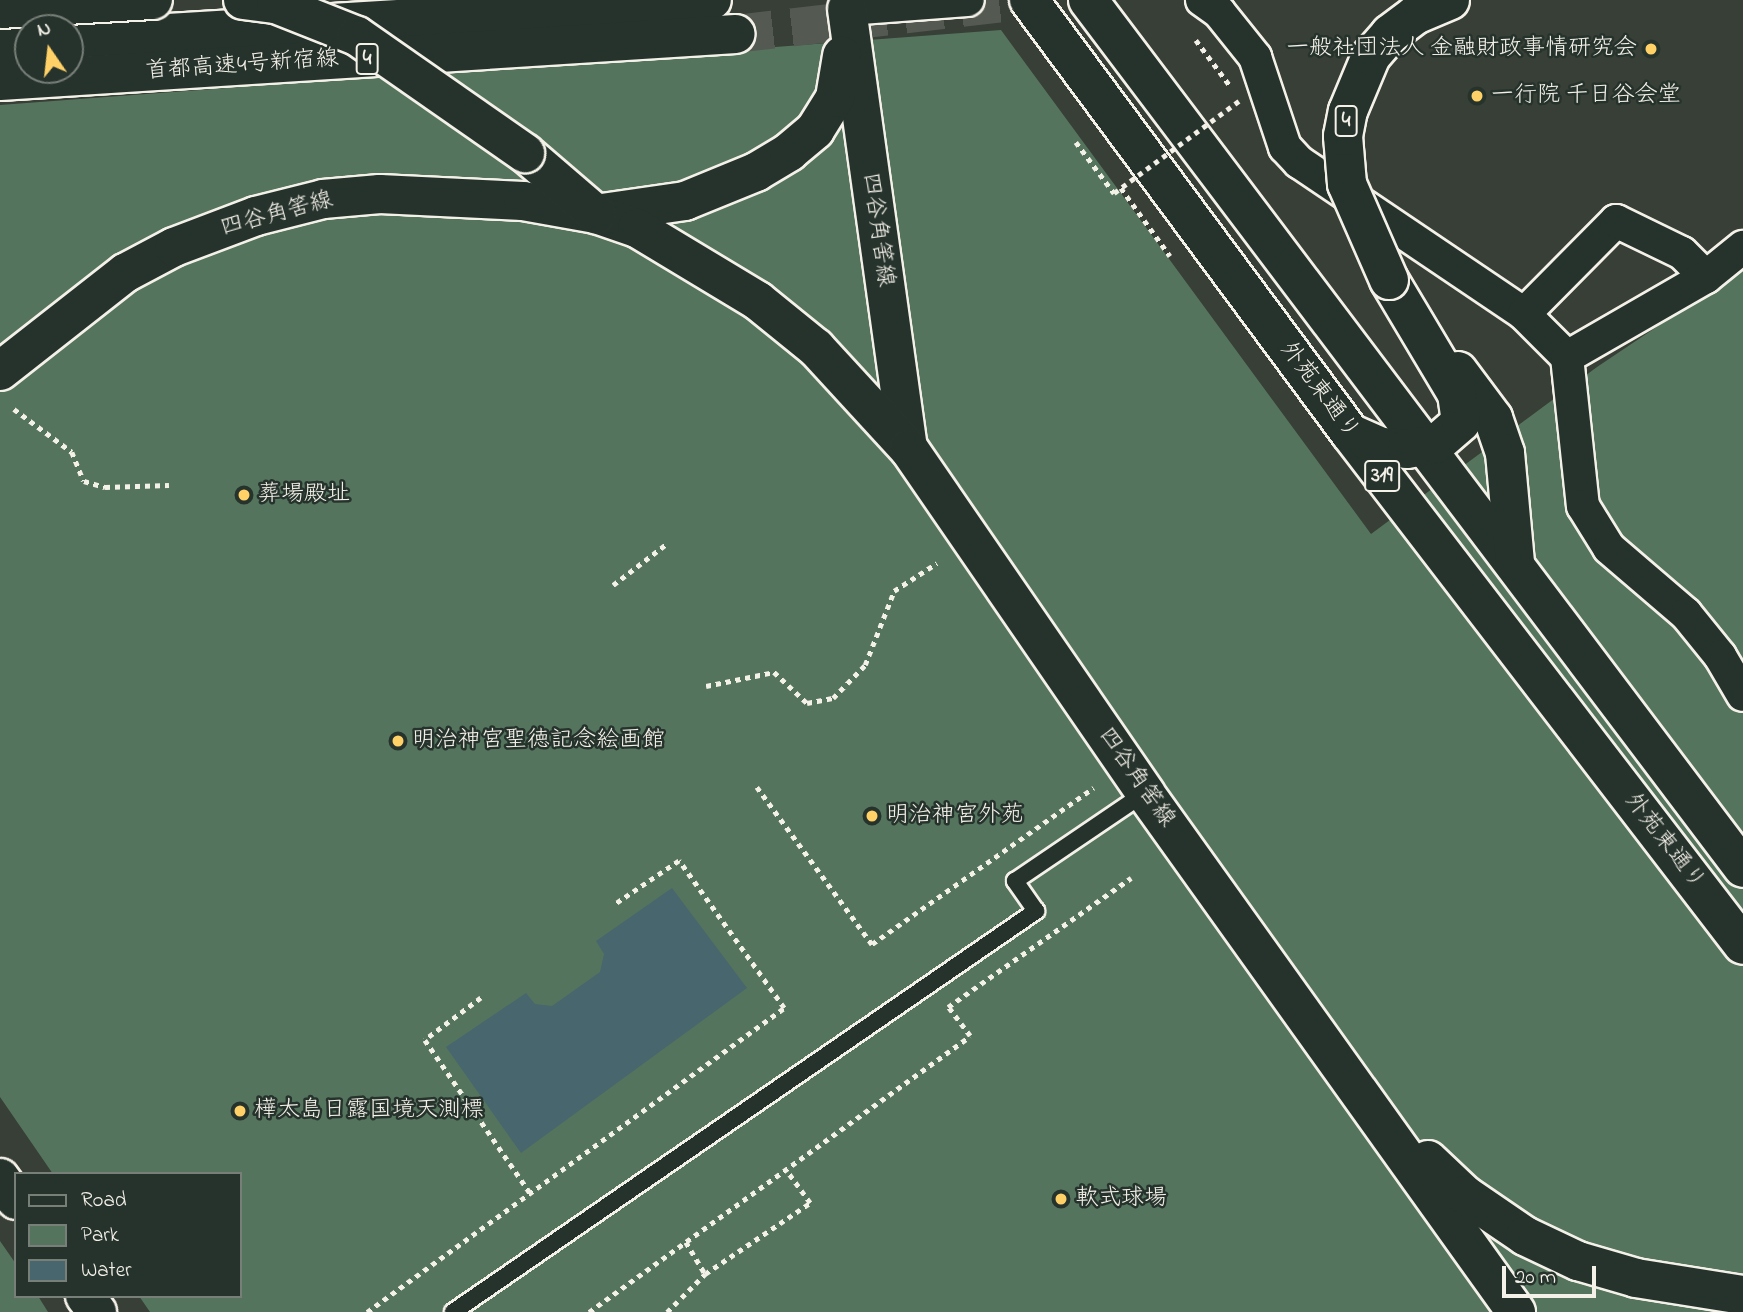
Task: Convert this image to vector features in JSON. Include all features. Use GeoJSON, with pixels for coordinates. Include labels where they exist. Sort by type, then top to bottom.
{"type":"FeatureCollection","features":[{"type":"Feature","properties":{"kind":"main road"},"geometry":{"type":"LineString","coordinates":[[0,27],[60,0]]}},
{"type":"Feature","properties":{"kind":"main road"},"geometry":{"type":"LineString","coordinates":[[0,9],[153,0]]}},
{"type":"Feature","properties":{"kind":"main road"},"geometry":{"type":"LineString","coordinates":[[243,0],[289,8],[357,36],[526,153],[596,214]]}},
{"type":"Feature","properties":{"kind":"main road","name":"首都高速4号新宿線"},"geometry":{"type":"LineString","coordinates":[[84,39],[712,0]]}},
{"type":"Feature","properties":{"kind":"main road","name":"外苑東通り"},"geometry":{"type":"LineString","coordinates":[[1029,0],[1350,433],[1743,945]]}},
{"type":"Feature","properties":{"kind":"main road","name":"外苑東通り"},"geometry":{"type":"LineString","coordinates":[[1088,0],[1515,562],[1743,868]]}},
{"type":"Feature","properties":{"kind":"main road","name":"4"},"geometry":{"type":"LineString","coordinates":[[1426,447],[1450,435],[1461,422],[1462,407],[1389,280],[1347,184],[1343,161],[1348,111],[1371,56],[1390,34],[1415,15],[1450,0]]}},
{"type":"Feature","properties":{"kind":"main road","name":"四谷角筈線"},"geometry":{"type":"LineString","coordinates":[[596,214],[685,201],[757,172],[789,152],[815,130],[835,98],[847,5]]}},
{"type":"Feature","properties":{"kind":"main road","name":"四谷角筈線"},"geometry":{"type":"LineString","coordinates":[[847,5],[909,449]]}},
{"type":"Feature","properties":{"kind":"main road","name":"首都高速4号新宿線"},"geometry":{"type":"LineString","coordinates":[[0,82],[735,34]]}},
{"type":"Feature","properties":{"kind":"main road","name":"四谷角筈線"},"geometry":{"type":"LineString","coordinates":[[0,371],[125,273],[174,247],[256,216],[323,199],[380,194],[523,201],[596,214],[637,228],[758,301],[816,348],[909,449],[1144,793],[1516,1312]]}},
{"type":"Feature","properties":{"kind":"main road","name":"4"},"geometry":{"type":"LineString","coordinates":[[1418,328],[1474,388],[1493,418],[1509,472],[1515,562]]}},
{"type":"Feature","properties":{"kind":"main road"},"geometry":{"type":"LineString","coordinates":[[1350,433],[1381,447],[1426,447]]}},
{"type":"Feature","properties":{"kind":"main road","name":"四谷角筈線"},"geometry":{"type":"LineString","coordinates":[[1367,1103],[1465,1195],[1525,1236],[1578,1261],[1705,1292],[1743,1296]]}},
{"type":"Feature","properties":{"kind":"main road"},"geometry":{"type":"LineString","coordinates":[[0,1178],[14,1197]]}},
{"type":"Feature","properties":{"kind":"main road","name":"四谷角筈線"},"geometry":{"type":"LineString","coordinates":[[1705,1292],[1743,1307]]}},
{"type":"Feature","properties":{"kind":"street"},"geometry":{"type":"LineString","coordinates":[[847,5],[968,0]]}},
{"type":"Feature","properties":{"kind":"street"},"geometry":{"type":"LineString","coordinates":[[1202,0],[1219,12],[1255,57],[1285,147],[1299,162],[1524,314],[1567,357],[1583,506],[1609,548],[1686,614],[1720,656],[1743,695]]}},
{"type":"Feature","properties":{"kind":"street"},"geometry":{"type":"LineString","coordinates":[[1524,314],[1616,221],[1682,253],[1706,278]]}},
{"type":"Feature","properties":{"kind":"street"},"geometry":{"type":"LineString","coordinates":[[1567,357],[1706,278],[1743,247]]}},
{"type":"Feature","properties":{"kind":"lane"},"geometry":{"type":"LineString","coordinates":[[453,1312],[1037,911],[1015,881],[1144,793]]}},
{"type":"Feature","properties":{"kind":"path"},"geometry":{"type":"LineString","coordinates":[[1076,142],[1114,193],[1240,100],[1196,40]]}},
{"type":"Feature","properties":{"kind":"path"},"geometry":{"type":"LineString","coordinates":[[1121,188],[1170,256]]}},
{"type":"Feature","properties":{"kind":"path"},"geometry":{"type":"LineString","coordinates":[[14,409],[72,452],[84,481],[105,487],[169,485]]}},
{"type":"Feature","properties":{"kind":"path"},"geometry":{"type":"LineString","coordinates":[[613,585],[665,545]]}},
{"type":"Feature","properties":{"kind":"path"},"geometry":{"type":"LineString","coordinates":[[705,686],[774,673],[807,703],[834,698],[864,665],[894,591],[937,563]]}},
{"type":"Feature","properties":{"kind":"path"},"geometry":{"type":"LineString","coordinates":[[757,787],[872,944],[1093,789]]}},
{"type":"Feature","properties":{"kind":"path"},"geometry":{"type":"LineString","coordinates":[[367,1312],[785,1008],[679,860],[614,905]]}},
{"type":"Feature","properties":{"kind":"path"},"geometry":{"type":"LineString","coordinates":[[589,1312],[970,1036],[948,1007],[1131,878]]}},
{"type":"Feature","properties":{"kind":"path"},"geometry":{"type":"LineString","coordinates":[[481,998],[425,1040],[531,1194]]}},
{"type":"Feature","properties":{"kind":"path"},"geometry":{"type":"LineString","coordinates":[[667,1312],[705,1274],[810,1203],[786,1170]]}},
{"type":"Feature","properties":{"kind":"path"},"geometry":{"type":"LineString","coordinates":[[686,1242],[705,1274]]}},
{"type":"Feature","properties":{"kind":"green space","name":"明治神宮外苑"},"geometry":{"type":"Polygon","coordinates":[[[1001,30],[1371,534],[1597,367],[1743,269],[1743,1312],[150,1312],[140,1298],[242,1298],[242,1172],[52,1172],[0,1097],[0,105],[1001,30]]]}},
{"type":"Feature","properties":{"kind":"green space"},"geometry":{"type":"Polygon","coordinates":[[[0,1241],[14,1261],[14,1298],[39,1298],[48,1312],[0,1312],[0,1241]]]}},
{"type":"Feature","properties":{"kind":"water"},"geometry":{"type":"Polygon","coordinates":[[[672,888],[747,988],[521,1153],[446,1047],[526,993],[535,1004],[552,1006],[600,972],[604,954],[596,941],[672,888]]]}},
{"type":"Feature","properties":{"kind":"tunnel"},"geometry":{"type":"LineString","coordinates":[[735,34],[1028,0]]}},
{"type":"Feature","properties":{"kind":"place","name":"一般社団法人 金融財政事情研究会"},"geometry":{"type":"Point","coordinates":[1651,49]}},
{"type":"Feature","properties":{"kind":"place","name":"一行院 千日谷会堂"},"geometry":{"type":"Point","coordinates":[1477,96]}},
{"type":"Feature","properties":{"kind":"place","name":"葬場殿址"},"geometry":{"type":"Point","coordinates":[244,495]}},
{"type":"Feature","properties":{"kind":"place","name":"明治神宮聖徳記念絵画館"},"geometry":{"type":"Point","coordinates":[398,741]}},
{"type":"Feature","properties":{"kind":"place","name":"明治神宮外苑"},"geometry":{"type":"Point","coordinates":[872,816]}},
{"type":"Feature","properties":{"kind":"place","name":"樺太島日露国境天測標"},"geometry":{"type":"Point","coordinates":[240,1111]}},
{"type":"Feature","properties":{"kind":"place","name":"軟式球場"},"geometry":{"type":"Point","coordinates":[1061,1199]}}]}
